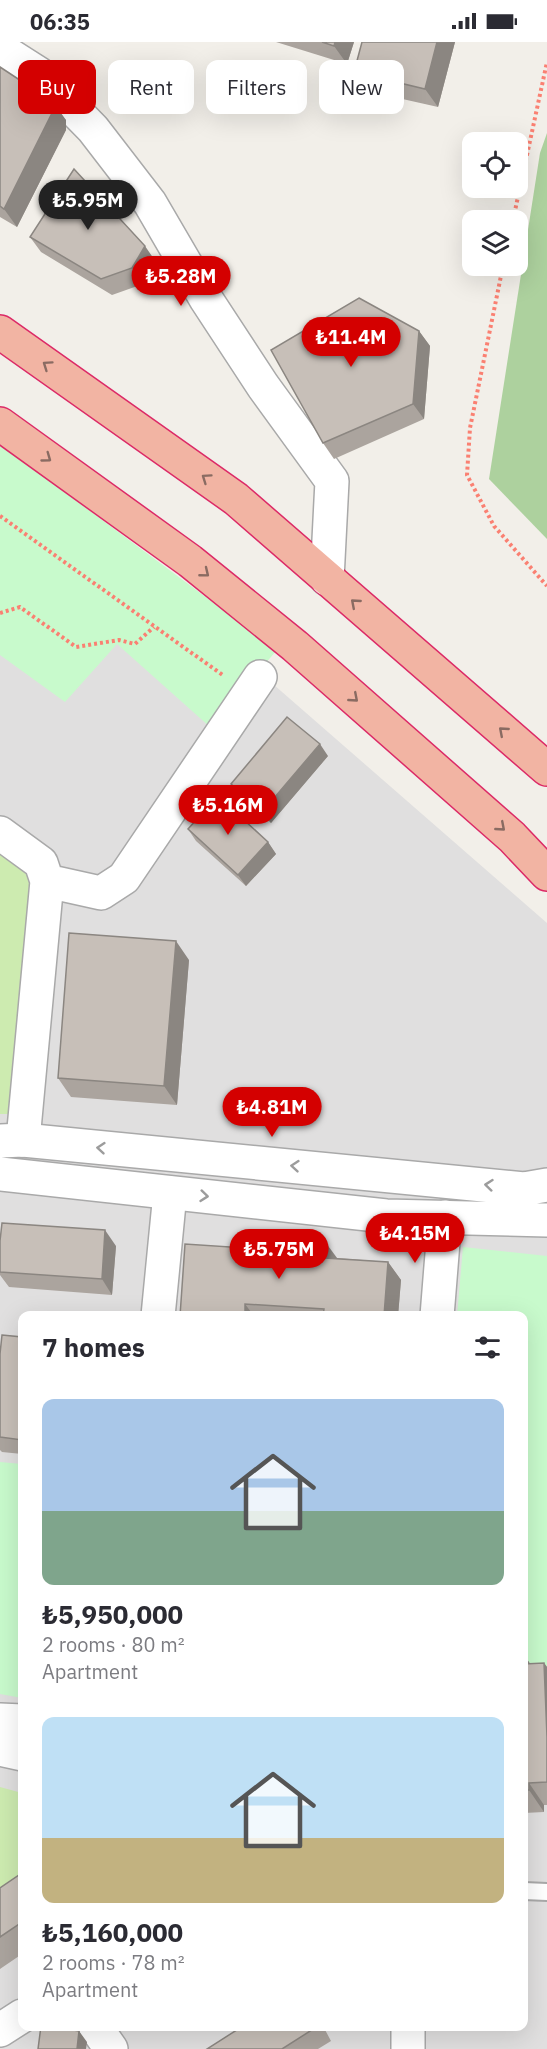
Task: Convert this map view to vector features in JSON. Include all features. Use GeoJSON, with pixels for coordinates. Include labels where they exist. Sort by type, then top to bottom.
{"type":"FeatureCollection","features":[{"type":"Feature","properties":{"kind":"highway"},"geometry":{"type":"LineString","coordinates":[[0,332],[236,499],[547,769]]}},
{"type":"Feature","properties":{"kind":"highway"},"geometry":{"type":"LineString","coordinates":[[0,424],[189,561],[295,646],[512,837],[547,874]]}},
{"type":"Feature","properties":{"kind":"street"},"geometry":{"type":"LineString","coordinates":[[0,49],[39,74],[93,129],[150,203],[206,298],[263,386],[332,481],[327,579]]}},
{"type":"Feature","properties":{"kind":"street"},"geometry":{"type":"LineString","coordinates":[[46,881],[101,893],[124,878],[255,686]]}},
{"type":"Feature","properties":{"kind":"street"},"geometry":{"type":"LineString","coordinates":[[0,833],[41,863],[46,881],[12,1141],[448,1180],[524,1189],[547,1185]]}},
{"type":"Feature","properties":{"kind":"street"},"geometry":{"type":"LineString","coordinates":[[0,1174],[386,1216],[547,1220]]}},
{"type":"Feature","properties":{"kind":"street"},"geometry":{"type":"LineString","coordinates":[[437,1311],[448,1180]]}},
{"type":"Feature","properties":{"kind":"street"},"geometry":{"type":"LineString","coordinates":[[158,1311],[170,1193]]}},
{"type":"Feature","properties":{"kind":"street"},"geometry":{"type":"LineString","coordinates":[[0,1720],[18,1721]]}},
{"type":"Feature","properties":{"kind":"street"},"geometry":{"type":"LineString","coordinates":[[0,1749],[18,1753]]}},
{"type":"Feature","properties":{"kind":"street"},"geometry":{"type":"LineString","coordinates":[[0,2030],[18,2019]]}},
{"type":"Feature","properties":{"kind":"street"},"geometry":{"type":"LineString","coordinates":[[98,2031],[111,2049]]}},
{"type":"Feature","properties":{"kind":"street"},"geometry":{"type":"LineString","coordinates":[[408,2031],[408,2049]]}},
{"type":"Feature","properties":{"kind":"lane"},"geometry":{"type":"LineString","coordinates":[[528,1891],[547,1892]]}},
{"type":"Feature","properties":{"kind":"path"},"geometry":{"type":"LineString","coordinates":[[515,210],[547,62]]}},
{"type":"Feature","properties":{"kind":"path"},"geometry":{"type":"LineString","coordinates":[[501,276],[470,428],[467,475],[494,526],[547,586]]}},
{"type":"Feature","properties":{"kind":"path"},"geometry":{"type":"LineString","coordinates":[[0,516],[154,627],[255,686]]}},
{"type":"Feature","properties":{"kind":"path"},"geometry":{"type":"LineString","coordinates":[[0,613],[20,607],[76,647],[119,640],[135,644],[154,627]]}},
{"type":"Feature","properties":{"kind":"shaded area"},"geometry":{"type":"Polygon","coordinates":[[[0,446],[547,923],[547,2049],[0,2049],[0,446]]]}},
{"type":"Feature","properties":{"kind":"green space"},"geometry":{"type":"Polygon","coordinates":[[[547,133],[547,539],[489,479],[521,276],[528,276],[528,230],[540,153],[547,133]]]}},
{"type":"Feature","properties":{"kind":"green space"},"geometry":{"type":"Polygon","coordinates":[[[0,444],[277,650],[210,727],[117,644],[65,702],[0,655],[0,444]]]}},
{"type":"Feature","properties":{"kind":"green space"},"geometry":{"type":"Polygon","coordinates":[[[0,846],[28,866],[34,883],[14,1114],[0,1114],[0,846]]]}},
{"type":"Feature","properties":{"kind":"green space"},"geometry":{"type":"Polygon","coordinates":[[[463,1247],[547,1256],[547,1671],[528,1670],[528,1311],[457,1311],[463,1247]]]}},
{"type":"Feature","properties":{"kind":"green space"},"geometry":{"type":"Polygon","coordinates":[[[0,1462],[18,1464],[18,1697],[0,1694],[0,1462]]]}},
{"type":"Feature","properties":{"kind":"green space"},"geometry":{"type":"Polygon","coordinates":[[[0,1787],[18,1792],[18,1893],[0,1905],[0,1787]]]}},
{"type":"Feature","properties":{"kind":"building"},"geometry":{"type":"Polygon","coordinates":[[[322,42],[335,42],[334,46],[322,42]]]}},
{"type":"Feature","properties":{"kind":"building"},"geometry":{"type":"Polygon","coordinates":[[[362,42],[437,42],[425,89],[404,84],[404,60],[357,60],[362,42]]]}},
{"type":"Feature","properties":{"kind":"building"},"geometry":{"type":"Polygon","coordinates":[[[0,67],[18,79],[18,114],[52,114],[4,209],[0,206],[0,67]]]}},
{"type":"Feature","properties":{"kind":"building"},"geometry":{"type":"Polygon","coordinates":[[[74,169],[145,246],[132,268],[101,279],[30,237],[74,169]]]}},
{"type":"Feature","properties":{"kind":"building"},"geometry":{"type":"Polygon","coordinates":[[[359,298],[419,331],[413,404],[323,443],[271,350],[359,298]]]}},
{"type":"Feature","properties":{"kind":"building"},"geometry":{"type":"Polygon","coordinates":[[[287,717],[320,744],[263,811],[231,784],[287,717]]]}},
{"type":"Feature","properties":{"kind":"building"},"geometry":{"type":"Polygon","coordinates":[[[218,796],[268,842],[238,875],[188,829],[218,796]]]}},
{"type":"Feature","properties":{"kind":"building"},"geometry":{"type":"Polygon","coordinates":[[[69,933],[176,941],[164,1086],[58,1078],[69,933]]]}},
{"type":"Feature","properties":{"kind":"building"},"geometry":{"type":"Polygon","coordinates":[[[2,1223],[105,1230],[102,1279],[0,1272],[2,1223]]]}},
{"type":"Feature","properties":{"kind":"building"},"geometry":{"type":"Polygon","coordinates":[[[245,1238],[326,1243],[325,1258],[388,1262],[384,1311],[324,1311],[324,1309],[245,1304],[245,1311],[180,1311],[185,1244],[245,1248],[245,1238]]]}},
{"type":"Feature","properties":{"kind":"building"},"geometry":{"type":"Polygon","coordinates":[[[2,1335],[18,1337],[18,1439],[0,1437],[2,1335]]]}},
{"type":"Feature","properties":{"kind":"building"},"geometry":{"type":"Polygon","coordinates":[[[544,1663],[547,1782],[529,1783],[529,1790],[528,1664],[544,1663]]]}},
{"type":"Feature","properties":{"kind":"building"},"geometry":{"type":"Polygon","coordinates":[[[18,1876],[18,1925],[0,1937],[0,1888],[18,1876]]]}},
{"type":"Feature","properties":{"kind":"building"},"geometry":{"type":"Polygon","coordinates":[[[40,2031],[79,2031],[77,2049],[38,2049],[40,2031]]]}},
{"type":"Feature","properties":{"kind":"building"},"geometry":{"type":"Polygon","coordinates":[[[235,2031],[310,2031],[282,2049],[207,2049],[235,2031]]]}}]}
